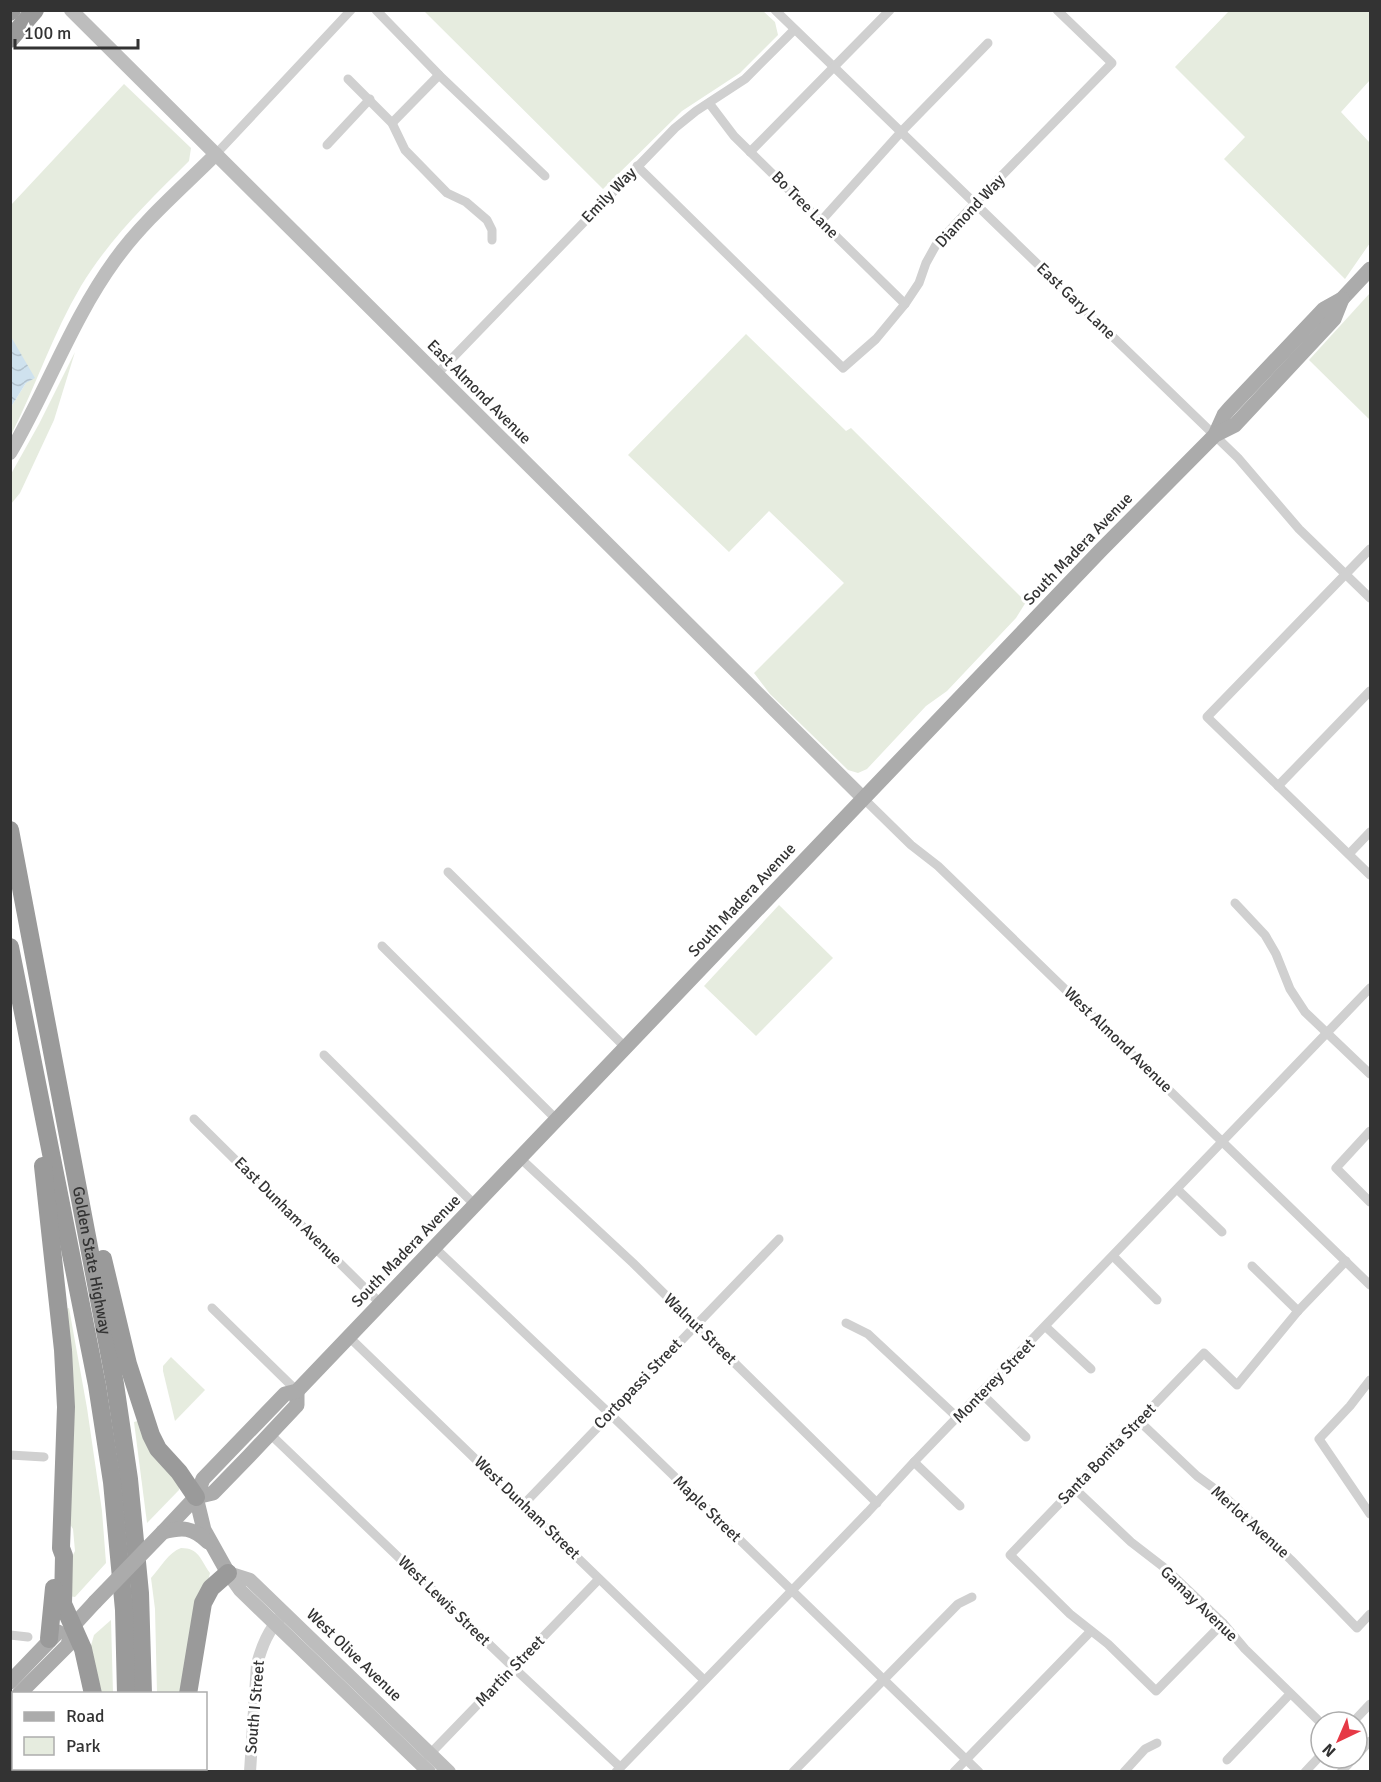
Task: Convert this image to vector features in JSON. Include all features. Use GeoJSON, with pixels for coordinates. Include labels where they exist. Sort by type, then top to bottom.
{"type":"FeatureCollection","features":[{"type":"Feature","properties":{"kind":"highway"},"geometry":{"type":"LineString","coordinates":[[10,39],[35,10]]}},
{"type":"Feature","properties":{"kind":"highway","name":"Golden State Highway"},"geometry":{"type":"LineString","coordinates":[[10,830],[115,1384],[129,1479],[140,1593],[143,1692]]}},
{"type":"Feature","properties":{"kind":"highway","name":"Golden State Highway"},"geometry":{"type":"LineString","coordinates":[[10,947],[97,1385],[112,1482],[124,1610],[126,1692]]}},
{"type":"Feature","properties":{"kind":"highway"},"geometry":{"type":"LineString","coordinates":[[52,1046],[128,1364],[144,1418],[158,1449],[179,1472],[196,1497]]}},
{"type":"Feature","properties":{"kind":"highway"},"geometry":{"type":"LineString","coordinates":[[31,1048],[63,1350],[66,1407],[61,1548],[64,1557],[62,1599],[65,1614],[82,1649],[93,1692]]}},
{"type":"Feature","properties":{"kind":"highway"},"geometry":{"type":"LineString","coordinates":[[49,1639],[57,1556],[61,1548]]}},
{"type":"Feature","properties":{"kind":"highway"},"geometry":{"type":"LineString","coordinates":[[188,1692],[203,1603],[211,1588],[228,1573]]}},
{"type":"Feature","properties":{"kind":"main road","name":"East Almond Avenue"},"geometry":{"type":"LineString","coordinates":[[71,10],[863,798]]}},
{"type":"Feature","properties":{"kind":"main road"},"geometry":{"type":"LineString","coordinates":[[10,453],[98,286],[116,259],[134,237],[216,154]]}},
{"type":"Feature","properties":{"kind":"main road","name":"South Madera Avenue"},"geometry":{"type":"LineString","coordinates":[[10,1682],[56,1632],[72,1627],[163,1533],[196,1497],[203,1479],[210,1471],[285,1394],[297,1392],[863,798],[1215,435],[1224,415],[1230,408],[1324,309],[1342,299],[1371,269]]}},
{"type":"Feature","properties":{"kind":"main road","name":"South Madera Avenue"},"geometry":{"type":"LineString","coordinates":[[196,1497],[213,1493],[270,1434],[297,1405],[297,1392]]}},
{"type":"Feature","properties":{"kind":"main road","name":"West Olive Avenue"},"geometry":{"type":"LineString","coordinates":[[196,1497],[199,1514],[210,1544],[240,1590],[280,1618],[427,1763],[449,1772]]}},
{"type":"Feature","properties":{"kind":"main road"},"geometry":{"type":"LineString","coordinates":[[163,1533],[181,1528],[188,1529],[210,1544]]}},
{"type":"Feature","properties":{"kind":"main road","name":"South Madera Avenue"},"geometry":{"type":"LineString","coordinates":[[22,1692],[68,1645],[72,1627]]}},
{"type":"Feature","properties":{"kind":"street"},"geometry":{"type":"LineString","coordinates":[[216,154],[351,10]]}},
{"type":"Feature","properties":{"kind":"street"},"geometry":{"type":"LineString","coordinates":[[376,10],[439,75],[545,176]]}},
{"type":"Feature","properties":{"kind":"street","name":"East Gary Lane"},"geometry":{"type":"LineString","coordinates":[[775,10],[1215,435],[1253,473],[1299,529],[1371,598]]}},
{"type":"Feature","properties":{"kind":"street"},"geometry":{"type":"LineString","coordinates":[[750,152],[890,10]]}},
{"type":"Feature","properties":{"kind":"street","name":"Diamond Way"},"geometry":{"type":"LineString","coordinates":[[637,166],[843,368],[876,339],[905,304],[919,283],[936,245],[1112,63],[1057,10]]}},
{"type":"Feature","properties":{"kind":"street","name":"Emily Way"},"geometry":{"type":"LineString","coordinates":[[437,374],[685,119],[745,79],[794,30]]}},
{"type":"Feature","properties":{"kind":"street"},"geometry":{"type":"LineString","coordinates":[[821,221],[901,132],[988,43]]}},
{"type":"Feature","properties":{"kind":"street"},"geometry":{"type":"LineString","coordinates":[[392,123],[439,75]]}},
{"type":"Feature","properties":{"kind":"street"},"geometry":{"type":"LineString","coordinates":[[348,79],[392,123],[405,150],[447,193],[466,202],[487,220],[492,230],[492,240]]}},
{"type":"Feature","properties":{"kind":"street"},"geometry":{"type":"LineString","coordinates":[[327,145],[370,99]]}},
{"type":"Feature","properties":{"kind":"street","name":"Bo Tree Lane"},"geometry":{"type":"LineString","coordinates":[[709,103],[734,136],[905,304]]}},
{"type":"Feature","properties":{"kind":"street"},"geometry":{"type":"LineString","coordinates":[[1371,549],[1208,717],[1371,875]]}},
{"type":"Feature","properties":{"kind":"street"},"geometry":{"type":"LineString","coordinates":[[1278,786],[1371,691]]}},
{"type":"Feature","properties":{"kind":"street","name":"West Almond Avenue"},"geometry":{"type":"LineString","coordinates":[[863,798],[911,845],[938,866],[1371,1285]]}},
{"type":"Feature","properties":{"kind":"street"},"geometry":{"type":"LineString","coordinates":[[1349,854],[1371,832]]}},
{"type":"Feature","properties":{"kind":"street"},"geometry":{"type":"LineString","coordinates":[[448,872],[626,1048]]}},
{"type":"Feature","properties":{"kind":"street"},"geometry":{"type":"LineString","coordinates":[[1235,903],[1265,935],[1296,1000],[1305,1012],[1371,1074]]}},
{"type":"Feature","properties":{"kind":"street"},"geometry":{"type":"LineString","coordinates":[[382,946],[557,1120]]}},
{"type":"Feature","properties":{"kind":"street","name":"Monterey Street"},"geometry":{"type":"LineString","coordinates":[[618,1769],[877,1503],[1371,988]]}},
{"type":"Feature","properties":{"kind":"street"},"geometry":{"type":"LineString","coordinates":[[324,1055],[475,1205]]}},
{"type":"Feature","properties":{"kind":"street","name":"East Dunham Avenue"},"geometry":{"type":"LineString","coordinates":[[194,1119],[381,1304]]}},
{"type":"Feature","properties":{"kind":"street"},"geometry":{"type":"LineString","coordinates":[[1371,1131],[1336,1168],[1371,1202]]}},
{"type":"Feature","properties":{"kind":"street","name":"Walnut Street"},"geometry":{"type":"LineString","coordinates":[[520,1158],[696,1324],[877,1503]]}},
{"type":"Feature","properties":{"kind":"street"},"geometry":{"type":"LineString","coordinates":[[1177,1189],[1222,1232]]}},
{"type":"Feature","properties":{"kind":"street","name":"Cortopassi Street"},"geometry":{"type":"LineString","coordinates":[[523,1505],[778,1239]]}},
{"type":"Feature","properties":{"kind":"street","name":"Maple Street"},"geometry":{"type":"LineString","coordinates":[[435,1248],[610,1414],[979,1772]]}},
{"type":"Feature","properties":{"kind":"street"},"geometry":{"type":"LineString","coordinates":[[1113,1256],[1157,1300]]}},
{"type":"Feature","properties":{"kind":"street"},"geometry":{"type":"LineString","coordinates":[[1252,1266],[1298,1311],[1346,1261]]}},
{"type":"Feature","properties":{"kind":"street"},"geometry":{"type":"LineString","coordinates":[[212,1308],[297,1392]]}},
{"type":"Feature","properties":{"kind":"street","name":"Santa Bonita Street"},"geometry":{"type":"LineString","coordinates":[[1091,1631],[1070,1614],[1010,1555],[1204,1353],[1237,1385],[1298,1311]]}},
{"type":"Feature","properties":{"kind":"street"},"geometry":{"type":"LineString","coordinates":[[846,1323],[868,1334],[958,1418]]}},
{"type":"Feature","properties":{"kind":"street"},"geometry":{"type":"LineString","coordinates":[[1046,1327],[1091,1369]]}},
{"type":"Feature","properties":{"kind":"street","name":"West Dunham Street"},"geometry":{"type":"LineString","coordinates":[[349,1337],[704,1680]]}},
{"type":"Feature","properties":{"kind":"street"},"geometry":{"type":"LineString","coordinates":[[1371,1380],[1319,1439],[1371,1514]]}},
{"type":"Feature","properties":{"kind":"street"},"geometry":{"type":"LineString","coordinates":[[982,1394],[1026,1437]]}},
{"type":"Feature","properties":{"kind":"street","name":"Merlot Avenue"},"geometry":{"type":"LineString","coordinates":[[1139,1421],[1197,1476],[1232,1503],[1357,1628],[1371,1614]]}},
{"type":"Feature","properties":{"kind":"street","name":"West Lewis Street"},"geometry":{"type":"LineString","coordinates":[[270,1434],[618,1769]]}},
{"type":"Feature","properties":{"kind":"street"},"geometry":{"type":"LineString","coordinates":[[10,1455],[44,1457]]}},
{"type":"Feature","properties":{"kind":"street"},"geometry":{"type":"LineString","coordinates":[[915,1462],[960,1506]]}},
{"type":"Feature","properties":{"kind":"street","name":"Gamay Avenue"},"geometry":{"type":"LineString","coordinates":[[1074,1488],[1131,1542],[1166,1569],[1309,1712]]}},
{"type":"Feature","properties":{"kind":"street","name":"Martin Street"},"geometry":{"type":"LineString","coordinates":[[427,1763],[599,1579]]}},
{"type":"Feature","properties":{"kind":"street"},"geometry":{"type":"LineString","coordinates":[[793,1772],[958,1604],[972,1597]]}},
{"type":"Feature","properties":{"kind":"street","name":"South I Street"},"geometry":{"type":"LineString","coordinates":[[250,1772],[258,1664],[261,1650],[280,1618]]}},
{"type":"Feature","properties":{"kind":"street"},"geometry":{"type":"LineString","coordinates":[[954,1772],[1091,1631],[1108,1644],[1156,1691],[1222,1623]]}},
{"type":"Feature","properties":{"kind":"street"},"geometry":{"type":"LineString","coordinates":[[10,1635],[28,1636]]}},
{"type":"Feature","properties":{"kind":"street"},"geometry":{"type":"LineString","coordinates":[[1227,1760],[1290,1694]]}},
{"type":"Feature","properties":{"kind":"street"},"geometry":{"type":"LineString","coordinates":[[1124,1772],[1145,1749],[1157,1743]]}},
{"type":"Feature","properties":{"kind":"green space"},"geometry":{"type":"Polygon","coordinates":[[[424,11],[763,11],[775,22],[778,35],[740,73],[682,111],[603,189],[424,11]]]}},
{"type":"Feature","properties":{"kind":"green space"},"geometry":{"type":"Polygon","coordinates":[[[1229,11],[1370,11],[1370,80],[1341,112],[1370,143],[1370,243],[1345,279],[1224,159],[1245,137],[1175,67],[1229,11]]]}},
{"type":"Feature","properties":{"kind":"green space"},"geometry":{"type":"Polygon","coordinates":[[[124,84],[191,148],[189,161],[131,220],[92,268],[62,322],[11,435],[11,407],[26,383],[11,335],[11,205],[124,84]]]}},
{"type":"Feature","properties":{"kind":"green space"},"geometry":{"type":"Polygon","coordinates":[[[1370,293],[1370,420],[1309,360],[1370,293]]]}},
{"type":"Feature","properties":{"kind":"green space"},"geometry":{"type":"Polygon","coordinates":[[[746,334],[846,431],[851,428],[1026,602],[1016,618],[947,691],[926,706],[867,769],[858,773],[848,770],[770,694],[754,673],[844,583],[769,511],[729,552],[628,455],[746,334]]]}},
{"type":"Feature","properties":{"kind":"green space"},"geometry":{"type":"Polygon","coordinates":[[[75,352],[54,420],[20,493],[11,504],[11,474],[75,352]]]}},
{"type":"Feature","properties":{"kind":"green space"},"geometry":{"type":"Polygon","coordinates":[[[779,905],[833,958],[756,1036],[704,986],[779,905]]]}},
{"type":"Feature","properties":{"kind":"green space"},"geometry":{"type":"Polygon","coordinates":[[[69,1308],[102,1511],[106,1563],[75,1597],[69,1596],[71,1559],[75,1551],[73,1529],[68,1521],[63,1310],[69,1308]]]}},
{"type":"Feature","properties":{"kind":"green space"},"geometry":{"type":"Polygon","coordinates":[[[171,1357],[205,1390],[175,1421],[163,1371],[163,1366],[171,1357]]]}},
{"type":"Feature","properties":{"kind":"green space"},"geometry":{"type":"Polygon","coordinates":[[[141,1420],[179,1482],[179,1490],[147,1523],[134,1422],[141,1420]]]}},
{"type":"Feature","properties":{"kind":"green space"},"geometry":{"type":"Polygon","coordinates":[[[187,1548],[195,1552],[210,1573],[181,1692],[157,1692],[155,1609],[151,1578],[177,1550],[187,1548]]]}},
{"type":"Feature","properties":{"kind":"green space"},"geometry":{"type":"Polygon","coordinates":[[[111,1620],[113,1692],[99,1692],[90,1649],[94,1635],[111,1620]]]}},
{"type":"Feature","properties":{"kind":"water"},"geometry":{"type":"Polygon","coordinates":[[[10,335],[35,378],[26,383],[11,407],[10,335]]]}}]}
